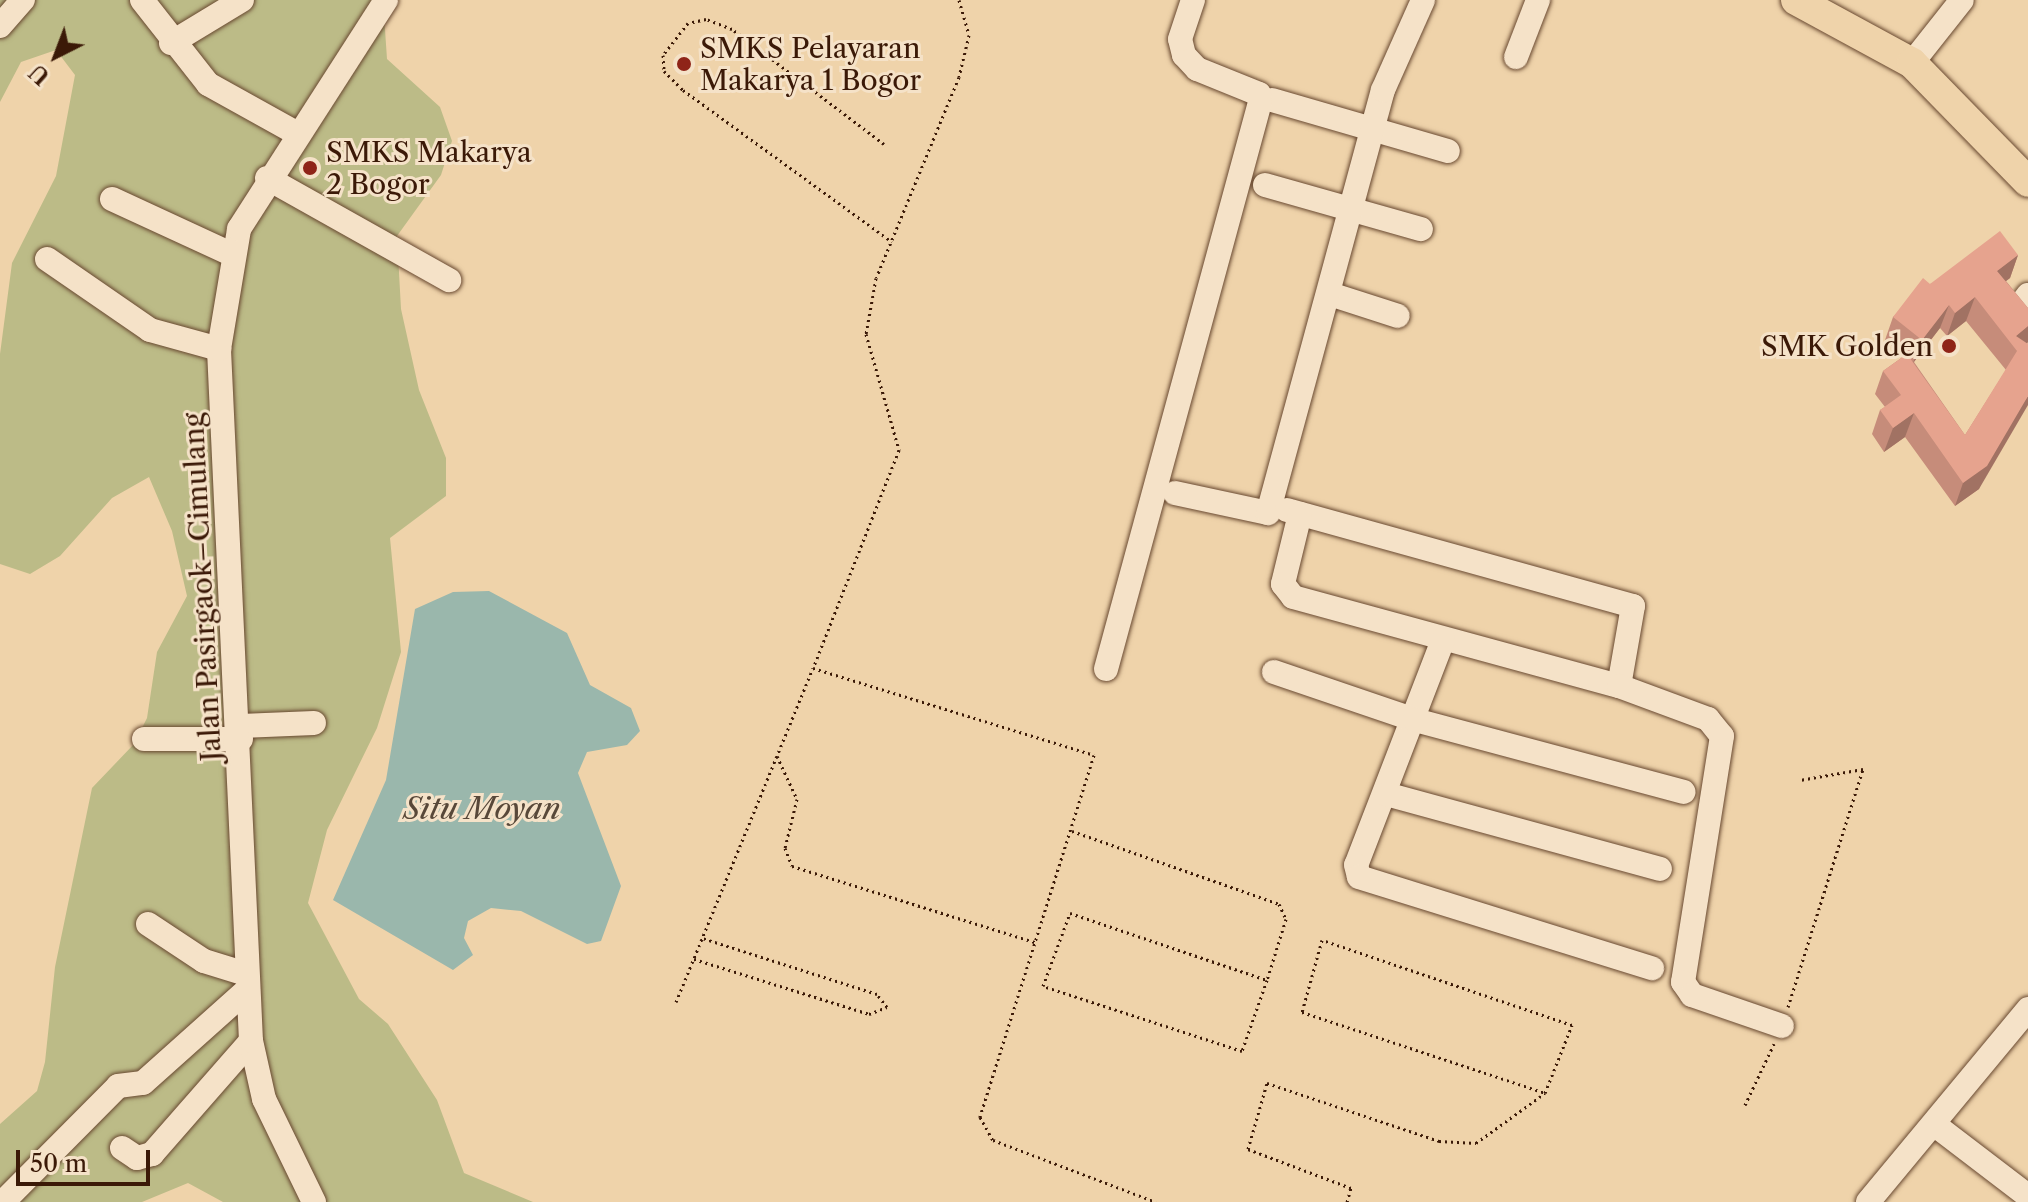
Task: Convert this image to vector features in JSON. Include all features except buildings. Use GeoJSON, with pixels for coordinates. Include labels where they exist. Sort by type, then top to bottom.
{"type":"FeatureCollection","features":[{"type":"Feature","properties":{"kind":"main road"},"geometry":{"type":"LineString","coordinates":[[1796,0],[1912,63],[2028,182]]}},
{"type":"Feature","properties":{"kind":"street"},"geometry":{"type":"LineString","coordinates":[[0,26],[23,0]]}},
{"type":"Feature","properties":{"kind":"street"},"geometry":{"type":"LineString","coordinates":[[142,0],[171,43],[208,84],[298,134]]}},
{"type":"Feature","properties":{"kind":"street"},"geometry":{"type":"LineString","coordinates":[[171,43],[242,0]]}},
{"type":"Feature","properties":{"kind":"street","name":"Jalan Pasirgaok–Cimulang"},"geometry":{"type":"LineString","coordinates":[[314,1202],[264,1099],[251,1041],[241,733],[219,349],[231,254],[267,178],[386,0]]}},
{"type":"Feature","properties":{"kind":"street"},"geometry":{"type":"LineString","coordinates":[[1106,669],[1260,102],[1259,94],[1197,69],[1184,55],[1180,39],[1193,0]]}},
{"type":"Feature","properties":{"kind":"street"},"geometry":{"type":"LineString","coordinates":[[1175,493],[1260,517],[1270,505],[1330,294],[1372,128],[1423,0]]}},
{"type":"Feature","properties":{"kind":"street"},"geometry":{"type":"LineString","coordinates":[[1516,57],[1538,0]]}},
{"type":"Feature","properties":{"kind":"street"},"geometry":{"type":"LineString","coordinates":[[1912,63],[1962,0]]}},
{"type":"Feature","properties":{"kind":"street"},"geometry":{"type":"LineString","coordinates":[[1272,100],[1448,151]]}},
{"type":"Feature","properties":{"kind":"street"},"geometry":{"type":"LineString","coordinates":[[267,178],[449,280]]}},
{"type":"Feature","properties":{"kind":"street"},"geometry":{"type":"LineString","coordinates":[[1265,185],[1421,229]]}},
{"type":"Feature","properties":{"kind":"street"},"geometry":{"type":"LineString","coordinates":[[112,199],[231,254]]}},
{"type":"Feature","properties":{"kind":"street"},"geometry":{"type":"LineString","coordinates":[[47,259],[150,330],[219,349]]}},
{"type":"Feature","properties":{"kind":"street"},"geometry":{"type":"LineString","coordinates":[[1330,294],[1398,316]]}},
{"type":"Feature","properties":{"kind":"street"},"geometry":{"type":"LineString","coordinates":[[2028,295],[2019,307],[2028,320]]}},
{"type":"Feature","properties":{"kind":"street"},"geometry":{"type":"LineString","coordinates":[[1270,505],[1633,606],[1619,686]]}},
{"type":"Feature","properties":{"kind":"street"},"geometry":{"type":"LineString","coordinates":[[1300,514],[1285,592],[1443,640],[1698,710],[1722,736],[1683,982],[1692,995],[1782,1026]]}},
{"type":"Feature","properties":{"kind":"street"},"geometry":{"type":"LineString","coordinates":[[1443,640],[1415,720],[1356,865],[1369,885],[1652,968]]}},
{"type":"Feature","properties":{"kind":"street"},"geometry":{"type":"LineString","coordinates":[[1274,672],[1415,720],[1684,792]]}},
{"type":"Feature","properties":{"kind":"street"},"geometry":{"type":"LineString","coordinates":[[144,739],[241,733],[314,723]]}},
{"type":"Feature","properties":{"kind":"street"},"geometry":{"type":"LineString","coordinates":[[1386,794],[1660,869]]}},
{"type":"Feature","properties":{"kind":"street"},"geometry":{"type":"LineString","coordinates":[[3,1202],[118,1086],[143,1083],[247,981],[204,961],[148,924]]}},
{"type":"Feature","properties":{"kind":"street"},"geometry":{"type":"LineString","coordinates":[[1868,1202],[1935,1125],[2028,1009]]}},
{"type":"Feature","properties":{"kind":"street"},"geometry":{"type":"LineString","coordinates":[[122,1148],[137,1158],[152,1154],[251,1041]]}},
{"type":"Feature","properties":{"kind":"street"},"geometry":{"type":"LineString","coordinates":[[1935,1125],[2028,1196]]}},
{"type":"Feature","properties":{"kind":"path"},"geometry":{"type":"LineString","coordinates":[[676,1002],[899,450],[866,334],[876,278],[959,77],[969,35],[959,0]]}},
{"type":"Feature","properties":{"kind":"path"},"geometry":{"type":"LineString","coordinates":[[884,144],[719,24],[688,23],[663,55],[664,71],[683,90],[892,242]]}},
{"type":"Feature","properties":{"kind":"path"},"geometry":{"type":"LineString","coordinates":[[813,668],[1094,755],[980,1117],[982,1131],[1156,1202]]}},
{"type":"Feature","properties":{"kind":"path"},"geometry":{"type":"LineString","coordinates":[[777,756],[797,799],[785,848],[792,866],[1035,942]]}},
{"type":"Feature","properties":{"kind":"path"},"geometry":{"type":"LineString","coordinates":[[1745,1105],[1782,1026],[1863,769],[1800,780]]}},
{"type":"Feature","properties":{"kind":"path"},"geometry":{"type":"LineString","coordinates":[[1072,831],[1279,904],[1286,919],[1267,980],[1242,1051],[1043,986],[1070,913],[1267,980]]}},
{"type":"Feature","properties":{"kind":"path"},"geometry":{"type":"LineString","coordinates":[[694,959],[869,1014],[887,1007],[877,994],[703,938]]}},
{"type":"Feature","properties":{"kind":"path"},"geometry":{"type":"LineString","coordinates":[[1347,1202],[1351,1188],[1248,1149],[1267,1083],[1439,1141],[1476,1143],[1545,1093],[1569,1045],[1566,1019],[1322,940],[1302,1012],[1545,1093]]}},
{"type":"Feature","properties":{"kind":"shaded area"},"geometry":{"type":"Polygon","coordinates":[[[0,0],[383,0],[387,59],[440,107],[452,141],[441,175],[397,236],[401,309],[419,390],[446,458],[446,496],[390,538],[401,652],[377,728],[327,830],[308,903],[359,999],[388,1024],[437,1100],[464,1173],[533,1202],[223,1202],[188,1183],[142,1202],[0,1202],[0,1124],[37,1091],[45,1062],[55,967],[92,788],[134,744],[147,718],[157,652],[187,596],[172,531],[149,477],[112,498],[60,556],[30,574],[0,564],[0,354],[12,263],[56,176],[75,75],[56,50],[21,62],[0,102],[0,0]]]}},
{"type":"Feature","properties":{"kind":"water","name":"Situ Moyan"},"geometry":{"type":"Polygon","coordinates":[[[489,591],[567,633],[590,685],[631,708],[640,731],[627,745],[587,752],[578,773],[621,886],[601,941],[587,944],[521,911],[491,908],[468,921],[464,938],[473,955],[453,970],[333,900],[386,780],[415,609],[453,592],[489,591]]]}},
{"type":"Feature","properties":{"kind":"place","name":"SMKS Pelayaran Makarya 1 Bogor"},"geometry":{"type":"Point","coordinates":[684,64]}},
{"type":"Feature","properties":{"kind":"place","name":"SMKS Makarya 2 Bogor"},"geometry":{"type":"Point","coordinates":[310,168]}},
{"type":"Feature","properties":{"kind":"place","name":"SMK Golden"},"geometry":{"type":"Point","coordinates":[1949,346]}}]}
